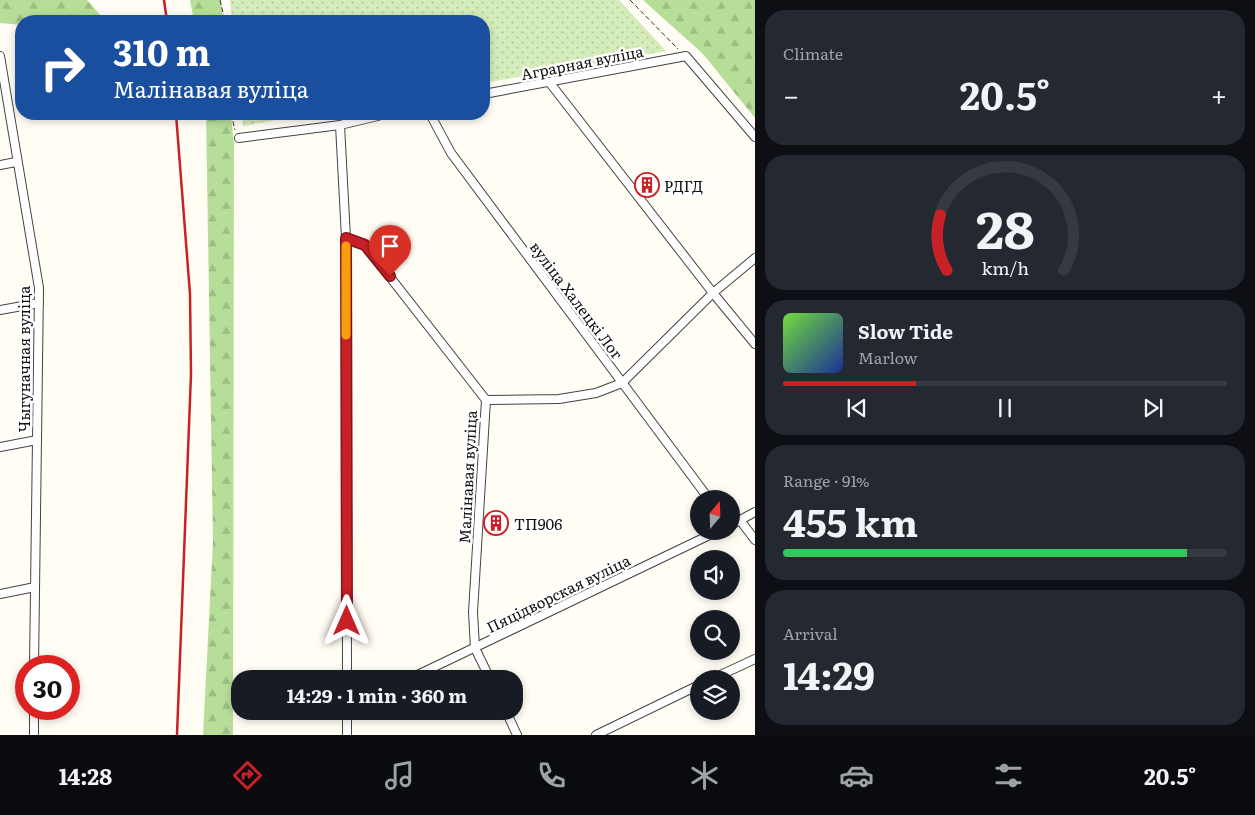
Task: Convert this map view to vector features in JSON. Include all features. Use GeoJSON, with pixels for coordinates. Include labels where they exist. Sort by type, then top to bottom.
{"type":"FeatureCollection","features":[{"type":"Feature","properties":{"kind":"street","name":"Чыгуначная вуліца"},"geometry":{"type":"LineString","coordinates":[[0,56],[16,162],[39,288],[34,655]]}},
{"type":"Feature","properties":{"kind":"street","name":"Аграрная вуліца"},"geometry":{"type":"LineString","coordinates":[[490,93],[686,56]]}},
{"type":"Feature","properties":{"kind":"street"},"geometry":{"type":"LineString","coordinates":[[686,56],[755,137]]}},
{"type":"Feature","properties":{"kind":"street"},"geometry":{"type":"LineString","coordinates":[[550,83],[713,293],[755,344]]}},
{"type":"Feature","properties":{"kind":"street"},"geometry":{"type":"LineString","coordinates":[[238,138],[340,125],[361,120]]}},
{"type":"Feature","properties":{"kind":"street","name":"вуліца Халецкі Лог"},"geometry":{"type":"LineString","coordinates":[[433,120],[451,153],[702,490]]}},
{"type":"Feature","properties":{"kind":"street"},"geometry":{"type":"LineString","coordinates":[[340,125],[346,238],[347,670]]}},
{"type":"Feature","properties":{"kind":"street"},"geometry":{"type":"LineString","coordinates":[[0,165],[16,162]]}},
{"type":"Feature","properties":{"kind":"street","name":"Малінавая вуліца"},"geometry":{"type":"LineString","coordinates":[[346,238],[365,245],[486,400],[473,612],[475,648],[486,670]]}},
{"type":"Feature","properties":{"kind":"street"},"geometry":{"type":"LineString","coordinates":[[486,400],[559,399],[596,393],[622,383],[713,293],[755,258]]}},
{"type":"Feature","properties":{"kind":"street"},"geometry":{"type":"LineString","coordinates":[[0,310],[39,303]]}},
{"type":"Feature","properties":{"kind":"street"},"geometry":{"type":"LineString","coordinates":[[0,447],[37,440]]}},
{"type":"Feature","properties":{"kind":"street"},"geometry":{"type":"LineString","coordinates":[[755,512],[740,520],[755,540]]}},
{"type":"Feature","properties":{"kind":"street","name":"Пяцідворская вуліца"},"geometry":{"type":"LineString","coordinates":[[428,670],[699,540]]}},
{"type":"Feature","properties":{"kind":"street"},"geometry":{"type":"LineString","coordinates":[[0,594],[35,587]]}},
{"type":"Feature","properties":{"kind":"street"},"geometry":{"type":"LineString","coordinates":[[731,670],[755,659]]}},
{"type":"Feature","properties":{"kind":"street"},"geometry":{"type":"LineString","coordinates":[[596,735],[690,689]]}},
{"type":"Feature","properties":{"kind":"street"},"geometry":{"type":"LineString","coordinates":[[34,720],[34,735]]}},
{"type":"Feature","properties":{"kind":"street"},"geometry":{"type":"LineString","coordinates":[[347,720],[347,735]]}},
{"type":"Feature","properties":{"kind":"street"},"geometry":{"type":"LineString","coordinates":[[510,720],[517,735]]}},
{"type":"Feature","properties":{"kind":"path"},"geometry":{"type":"LineString","coordinates":[[220,0],[224,15]]}},
{"type":"Feature","properties":{"kind":"path"},"geometry":{"type":"LineString","coordinates":[[630,0],[686,56]]}},
{"type":"Feature","properties":{"kind":"path"},"geometry":{"type":"LineString","coordinates":[[232,120],[238,138]]}},
{"type":"Feature","properties":{"kind":"green space"},"geometry":{"type":"Polygon","coordinates":[[[0,0],[87,0],[100,15],[15,15],[15,24],[0,23],[0,0]]]}},
{"type":"Feature","properties":{"kind":"green space"},"geometry":{"type":"Polygon","coordinates":[[[190,0],[221,0],[222,15],[193,15],[190,0]]]}},
{"type":"Feature","properties":{"kind":"green space"},"geometry":{"type":"Polygon","coordinates":[[[230,0],[619,0],[666,51],[490,82],[490,15],[231,15],[230,0]]]}},
{"type":"Feature","properties":{"kind":"green space"},"geometry":{"type":"Polygon","coordinates":[[[643,0],[755,0],[755,118],[703,54],[643,0]]]}},
{"type":"Feature","properties":{"kind":"green space"},"geometry":{"type":"Polygon","coordinates":[[[206,120],[232,120],[234,145],[233,670],[231,670],[231,720],[233,720],[233,735],[203,735],[213,542],[206,120]]]}},
{"type":"Feature","properties":{"kind":"green space"},"geometry":{"type":"Polygon","coordinates":[[[242,120],[276,120],[243,126],[242,120]]]}},
{"type":"Feature","properties":{"kind":"railway"},"geometry":{"type":"LineString","coordinates":[[164,0],[166,15]]}},
{"type":"Feature","properties":{"kind":"railway"},"geometry":{"type":"LineString","coordinates":[[176,120],[190,294],[191,374],[177,735]]}},
{"type":"Feature","properties":{"kind":"slow traffic"},"geometry":{"type":"LineString","coordinates":[[346,246],[346,335]]}},
{"type":"Feature","properties":{"kind":"place","name":"РДГД"},"geometry":{"type":"Point","coordinates":[647,185]}},
{"type":"Feature","properties":{"kind":"place","name":"ТП906"},"geometry":{"type":"Point","coordinates":[496,523]}},
{"type":"Feature","properties":{"kind":"route"},"geometry":{"type":"LineString","coordinates":[[347,621],[346,238],[365,245],[390,276]]}}]}
